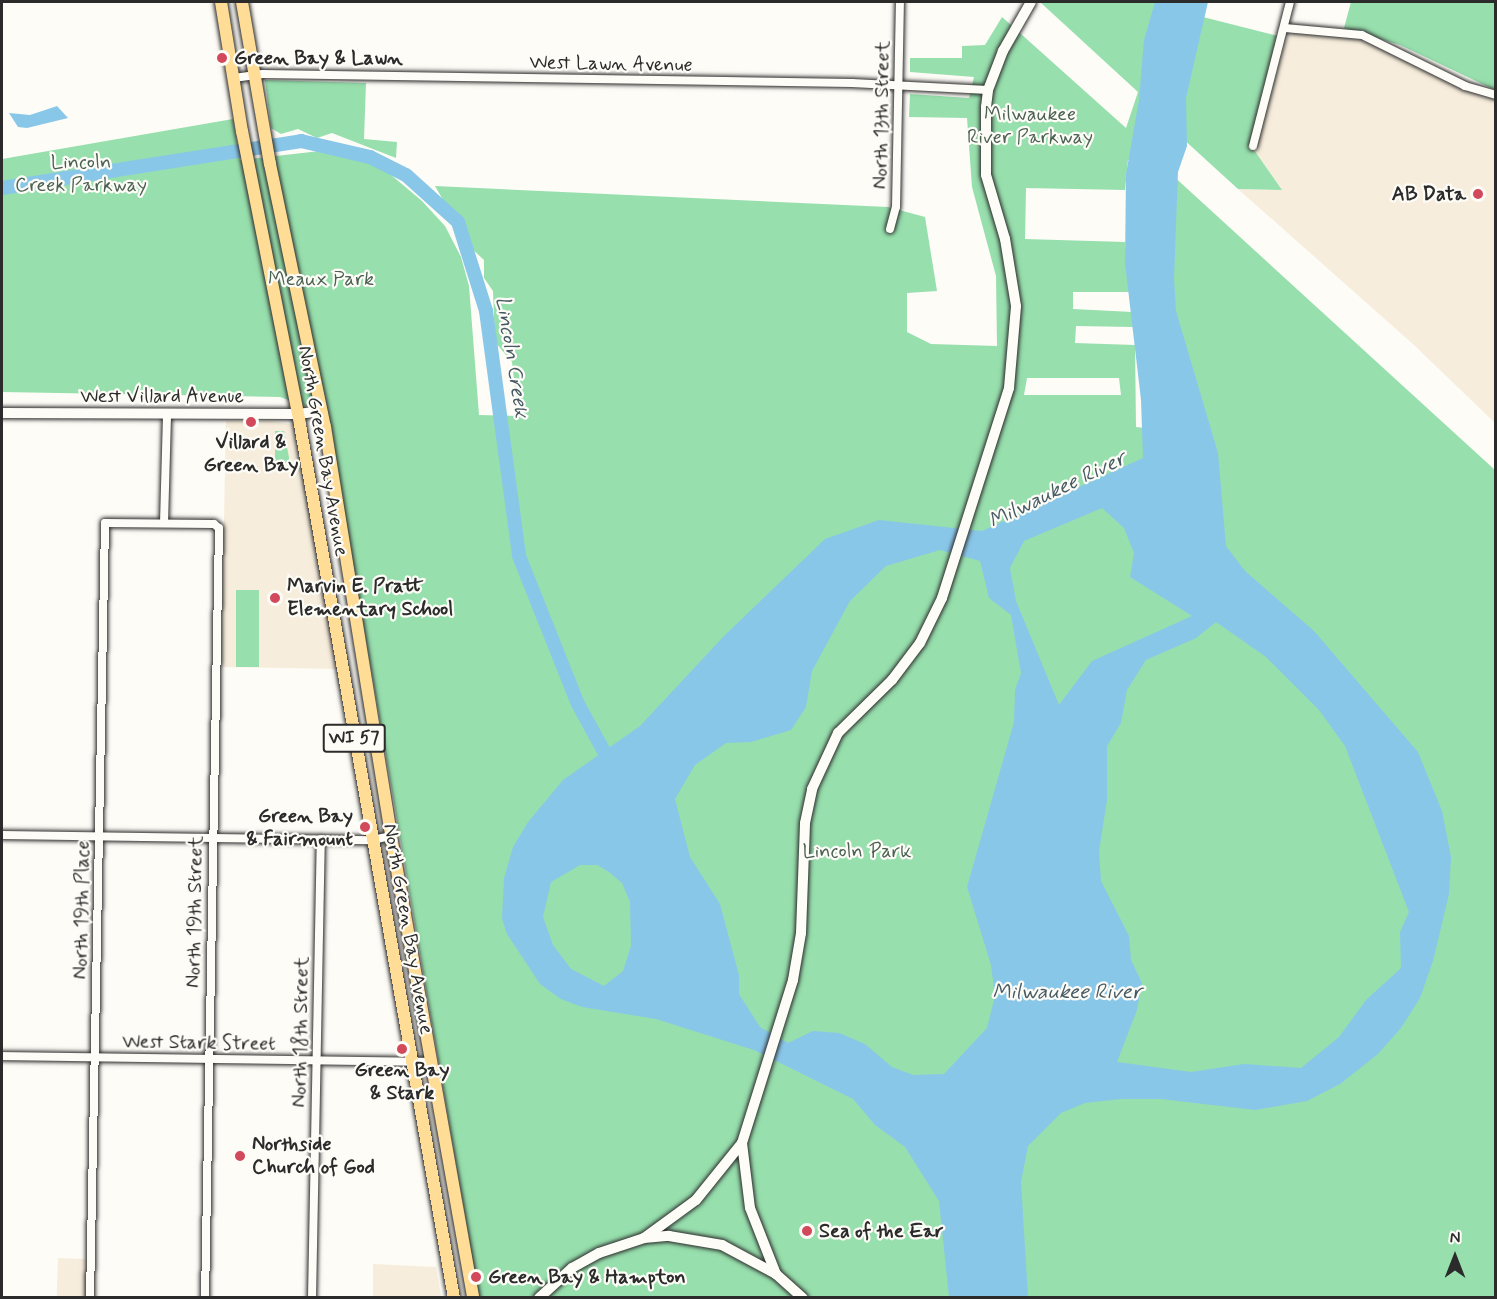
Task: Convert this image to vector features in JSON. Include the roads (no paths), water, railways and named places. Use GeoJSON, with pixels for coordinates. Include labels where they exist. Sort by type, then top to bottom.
{"type":"FeatureCollection","features":[{"type":"Feature","properties":{"kind":"main road","name":"North Green Bay Avenue"},"geometry":{"type":"LineString","coordinates":[[221,2],[242,131],[298,414],[454,1298]]}},
{"type":"Feature","properties":{"kind":"main road","name":"North Green Bay Avenue"},"geometry":{"type":"LineString","coordinates":[[242,2],[270,164],[322,411],[391,836],[473,1298]]}},
{"type":"Feature","properties":{"kind":"main road"},"geometry":{"type":"LineString","coordinates":[[238,106],[263,125]]}},
{"type":"Feature","properties":{"kind":"street","name":"North 13th Street"},"geometry":{"type":"LineString","coordinates":[[890,229],[896,207],[900,2]]}},
{"type":"Feature","properties":{"kind":"street"},"geometry":{"type":"LineString","coordinates":[[644,1238],[696,1200],[742,1143],[782,1015],[801,933],[805,823],[812,789],[838,733],[892,680],[920,643],[952,567],[1008,388],[1016,330],[1011,269],[986,175],[988,90],[1003,51],[1031,2]]}},
{"type":"Feature","properties":{"kind":"street"},"geometry":{"type":"LineString","coordinates":[[1253,146],[1290,2]]}},
{"type":"Feature","properties":{"kind":"street"},"geometry":{"type":"LineString","coordinates":[[1285,28],[1362,34],[1466,86],[1496,95]]}},
{"type":"Feature","properties":{"kind":"street","name":"West Lawn Avenue"},"geometry":{"type":"LineString","coordinates":[[234,78],[256,74],[899,84],[988,90]]}},
{"type":"Feature","properties":{"kind":"street","name":"West Villard Avenue"},"geometry":{"type":"LineString","coordinates":[[2,412],[298,414],[322,411]]}},
{"type":"Feature","properties":{"kind":"street"},"geometry":{"type":"LineString","coordinates":[[164,524],[167,414]]}},
{"type":"Feature","properties":{"kind":"street","name":"North 19th Place"},"geometry":{"type":"LineString","coordinates":[[90,1298],[105,523],[164,524]]}},
{"type":"Feature","properties":{"kind":"street","name":"North 19th Street"},"geometry":{"type":"LineString","coordinates":[[164,524],[214,524],[219,528],[205,1298]]}},
{"type":"Feature","properties":{"kind":"street"},"geometry":{"type":"LineString","coordinates":[[2,835],[372,840],[391,836]]}},
{"type":"Feature","properties":{"kind":"street","name":"North 18th Street"},"geometry":{"type":"LineString","coordinates":[[312,1298],[321,839]]}},
{"type":"Feature","properties":{"kind":"street","name":"West Stark Street"},"geometry":{"type":"LineString","coordinates":[[2,1056],[431,1062]]}},
{"type":"Feature","properties":{"kind":"street"},"geometry":{"type":"LineString","coordinates":[[742,1143],[750,1208],[776,1274]]}},
{"type":"Feature","properties":{"kind":"street"},"geometry":{"type":"LineString","coordinates":[[539,1298],[572,1268],[599,1252],[644,1238],[693,1238],[722,1245],[776,1274],[803,1298]]}},
{"type":"Feature","properties":{"kind":"water","name":"Milwaukee River"},"geometry":{"type":"Polygon","coordinates":[[[1155,2],[1208,2],[1186,98],[1187,146],[1178,172],[1174,279],[1176,311],[1218,453],[1226,546],[1245,571],[1314,631],[1418,752],[1442,811],[1451,857],[1449,894],[1433,961],[1420,998],[1401,1028],[1378,1054],[1340,1084],[1307,1101],[1255,1110],[1161,1099],[1121,1099],[1085,1103],[1061,1113],[1028,1146],[1021,1182],[1028,1297],[949,1297],[939,1201],[905,1147],[875,1125],[853,1099],[754,1050],[656,1019],[582,1007],[561,999],[540,984],[507,934],[502,919],[504,878],[513,847],[528,822],[563,780],[640,726],[724,636],[825,539],[879,520],[982,531],[1143,458],[1141,400],[1125,263],[1126,174],[1139,100],[1144,40],[1155,2]],[[1102,508],[1024,541],[1010,568],[1016,601],[1059,705],[1092,661],[1192,616],[1130,577],[1134,553],[1124,528],[1102,508]],[[940,550],[886,566],[850,601],[812,671],[806,707],[791,730],[751,742],[726,743],[695,765],[675,799],[690,857],[720,904],[739,975],[739,994],[760,1027],[788,1043],[813,1031],[839,1033],[865,1044],[892,1067],[913,1075],[944,1074],[987,1028],[995,996],[991,965],[967,887],[1014,722],[1015,690],[1021,673],[1011,615],[989,598],[980,561],[940,550]],[[1216,622],[1196,638],[1146,660],[1127,690],[1121,723],[1107,746],[1107,800],[1099,851],[1101,881],[1129,936],[1131,960],[1142,983],[1137,1010],[1117,1062],[1191,1072],[1244,1064],[1301,1068],[1339,1037],[1366,1000],[1401,968],[1400,932],[1409,912],[1345,746],[1319,710],[1266,657],[1216,622]],[[580,865],[551,882],[543,917],[553,945],[571,969],[604,986],[623,971],[631,946],[630,902],[622,883],[597,865],[580,865]]]}},
{"type":"Feature","properties":{"kind":"water"},"geometry":{"type":"Polygon","coordinates":[[[57,106],[68,118],[27,128],[18,127],[9,113],[30,115],[57,106]]]}},
{"type":"Feature","properties":{"kind":"waterway","name":"Lincoln Creek"},"geometry":{"type":"LineString","coordinates":[[2,188],[301,141],[370,157],[406,175],[458,222],[486,311],[519,556],[578,704],[613,768]]}},
{"type":"Feature","properties":{"kind":"place","name":"Green Bay & Lawn"},"geometry":{"type":"Point","coordinates":[222,58]}},
{"type":"Feature","properties":{"kind":"place","name":"AB Data"},"geometry":{"type":"Point","coordinates":[1478,194]}},
{"type":"Feature","properties":{"kind":"place","name":"Villard & Green Bay"},"geometry":{"type":"Point","coordinates":[251,422]}},
{"type":"Feature","properties":{"kind":"place","name":"Marvin E. Pratt Elementary School"},"geometry":{"type":"Point","coordinates":[275,598]}},
{"type":"Feature","properties":{"kind":"place","name":"Green Bay & Fairmount"},"geometry":{"type":"Point","coordinates":[365,827]}},
{"type":"Feature","properties":{"kind":"place","name":"Green Bay & Stark"},"geometry":{"type":"Point","coordinates":[402,1049]}},
{"type":"Feature","properties":{"kind":"place","name":"Northside Church of God"},"geometry":{"type":"Point","coordinates":[240,1156]}},
{"type":"Feature","properties":{"kind":"place","name":"Sea of the Ear"},"geometry":{"type":"Point","coordinates":[807,1231]}},
{"type":"Feature","properties":{"kind":"place","name":"Green Bay & Hampton"},"geometry":{"type":"Point","coordinates":[476,1277]}},
{"type":"Feature","properties":{"kind":"park label","name":"Milwaukee River Parkway"},"geometry":{"type":"Point","coordinates":[1030,126]}},
{"type":"Feature","properties":{"kind":"park label","name":"Lincoln Creek Parkway"},"geometry":{"type":"Point","coordinates":[81,174]}},
{"type":"Feature","properties":{"kind":"park label","name":"Meaux Park"},"geometry":{"type":"Point","coordinates":[321,279]}},
{"type":"Feature","properties":{"kind":"park label","name":"Lincoln Park"},"geometry":{"type":"Point","coordinates":[857,851]}}]}
